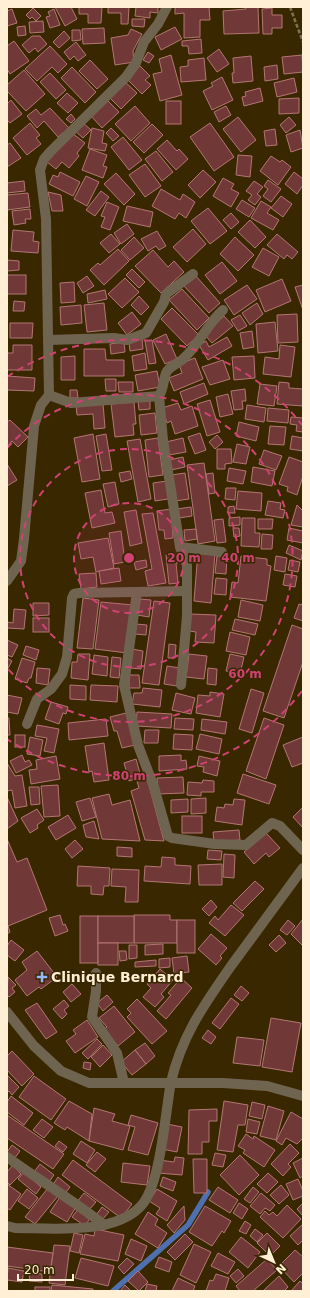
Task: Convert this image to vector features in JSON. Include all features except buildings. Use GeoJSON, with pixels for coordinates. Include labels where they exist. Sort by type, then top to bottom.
{"type":"FeatureCollection","features":[{"type":"Feature","properties":{"kind":"street"},"geometry":{"type":"LineString","coordinates":[[7,581],[21,561],[34,426],[41,405],[49,395],[46,219],[40,170],[44,159],[81,120],[126,77],[136,63],[144,42],[158,24],[167,7]]}},
{"type":"Feature","properties":{"kind":"street"},"geometry":{"type":"LineString","coordinates":[[48,340],[114,338],[127,340],[146,333],[164,302],[166,294],[193,274]]}},
{"type":"Feature","properties":{"kind":"street"},"geometry":{"type":"LineString","coordinates":[[181,685],[187,591],[186,565],[180,547],[163,440],[159,396],[163,390],[166,373],[169,369],[184,359],[214,319],[223,310]]}},
{"type":"Feature","properties":{"kind":"street"},"geometry":{"type":"LineString","coordinates":[[49,395],[71,402],[159,396]]}},
{"type":"Feature","properties":{"kind":"street"},"geometry":{"type":"LineString","coordinates":[[180,547],[222,552]]}},
{"type":"Feature","properties":{"kind":"street"},"geometry":{"type":"LineString","coordinates":[[27,724],[37,699],[51,689],[62,674],[67,657],[72,598],[74,594],[187,591]]}},
{"type":"Feature","properties":{"kind":"street"},"geometry":{"type":"LineString","coordinates":[[137,592],[124,685],[138,745],[154,787],[168,836],[172,838],[215,844],[246,845],[272,823],[280,826],[303,850]]}},
{"type":"Feature","properties":{"kind":"street"},"geometry":{"type":"LineString","coordinates":[[7,1226],[15,1228],[70,1228],[104,1224],[128,1216],[141,1207],[149,1193],[155,1176],[171,1083],[183,1042],[199,1012],[253,934],[303,868]]}},
{"type":"Feature","properties":{"kind":"street"},"geometry":{"type":"LineString","coordinates":[[96,974],[96,991],[92,1018],[117,1053],[124,1083]]}},
{"type":"Feature","properties":{"kind":"street"},"geometry":{"type":"LineString","coordinates":[[7,1012],[34,1046],[61,1071],[89,1083],[223,1083],[267,1086],[303,1096]]}},
{"type":"Feature","properties":{"kind":"street"},"geometry":{"type":"LineString","coordinates":[[7,1157],[104,1224]]}},
{"type":"Feature","properties":{"kind":"path"},"geometry":{"type":"LineString","coordinates":[[290,7],[303,42]]}},
{"type":"Feature","properties":{"kind":"waterway"},"geometry":{"type":"LineString","coordinates":[[113,1291],[188,1225],[208,1192]]}},
{"type":"Feature","properties":{"kind":"place","name":"Clinique Bernard"},"geometry":{"type":"Point","coordinates":[42,977]}}]}
